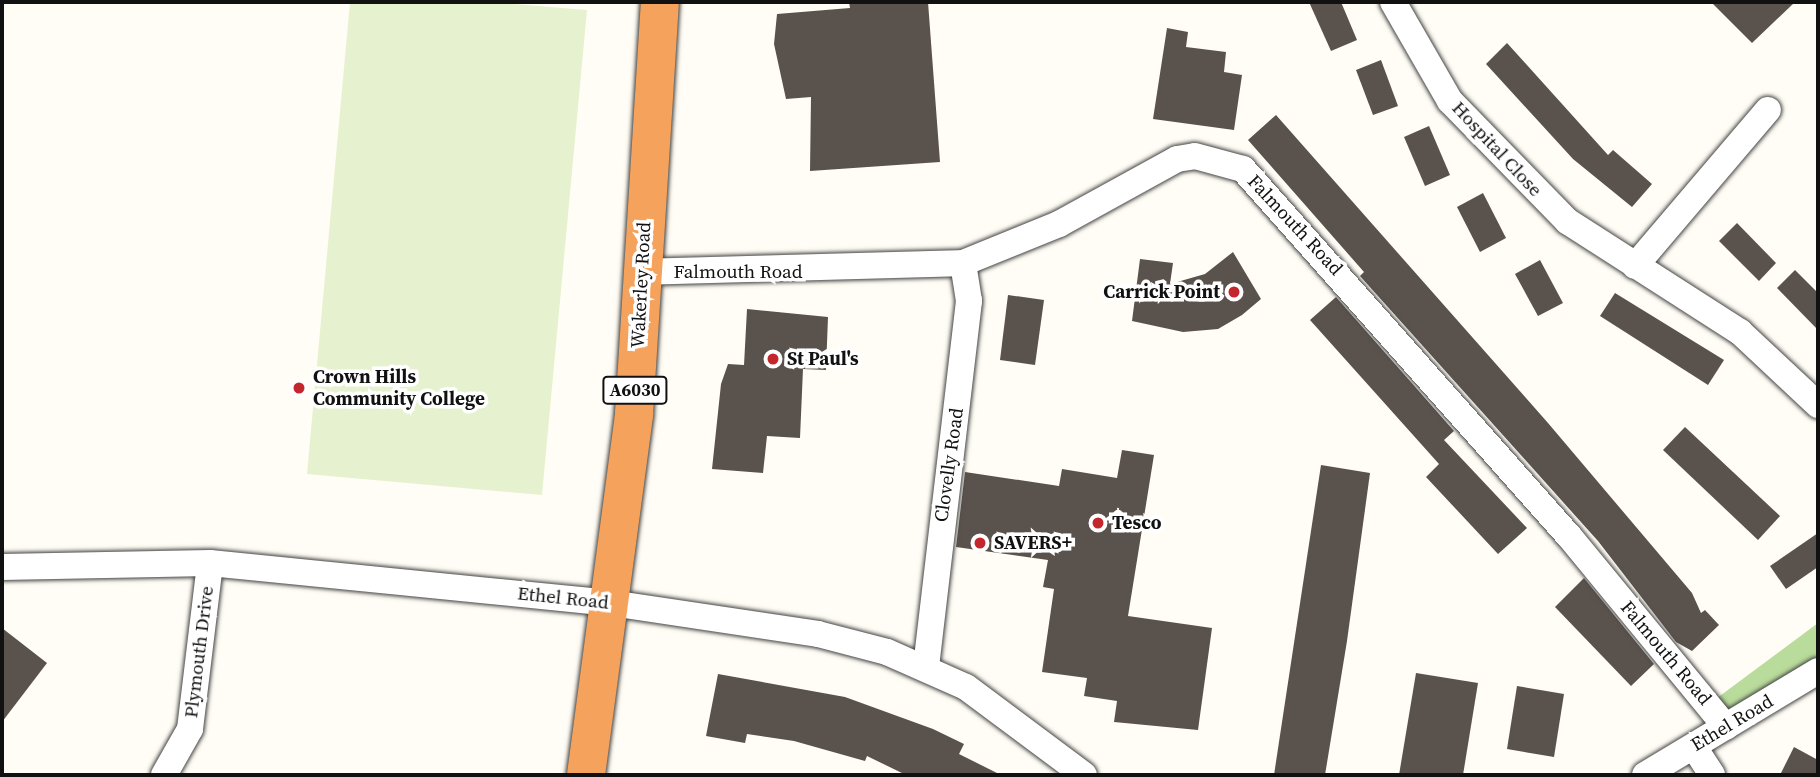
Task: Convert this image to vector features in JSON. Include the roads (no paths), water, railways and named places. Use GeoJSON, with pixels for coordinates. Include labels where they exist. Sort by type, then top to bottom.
{"type":"FeatureCollection","features":[{"type":"Feature","properties":{"kind":"highway","name":"Wakerley Road"},"geometry":{"type":"LineString","coordinates":[[586,775],[611,603],[642,272],[660,2]]}},
{"type":"Feature","properties":{"kind":"street","name":"Hospital Close"},"geometry":{"type":"LineString","coordinates":[[1393,2],[1450,101],[1495,152],[1567,221],[1740,332],[1818,405]]}},
{"type":"Feature","properties":{"kind":"street"},"geometry":{"type":"LineString","coordinates":[[1634,266],[1768,110]]}},
{"type":"Feature","properties":{"kind":"street","name":"Falmouth Road"},"geometry":{"type":"LineString","coordinates":[[642,272],[963,263],[1059,224],[1177,159],[1208,158],[1243,169],[1546,509],[1726,727]]}},
{"type":"Feature","properties":{"kind":"street","name":"Clovelly Road"},"geometry":{"type":"LineString","coordinates":[[926,667],[969,301],[963,263]]}},
{"type":"Feature","properties":{"kind":"street","name":"Ethel Road"},"geometry":{"type":"LineString","coordinates":[[2,567],[210,563],[611,603],[818,634],[926,667],[966,687],[1084,775]]}},
{"type":"Feature","properties":{"kind":"street","name":"Plymouth Drive"},"geometry":{"type":"LineString","coordinates":[[164,775],[190,729],[210,563]]}},
{"type":"Feature","properties":{"kind":"street","name":"Ethel Road"},"geometry":{"type":"LineString","coordinates":[[1645,775],[1818,671]]}},
{"type":"Feature","properties":{"kind":"street"},"geometry":{"type":"LineString","coordinates":[[1694,747],[1712,775]]}},
{"type":"Feature","properties":{"kind":"place","name":"Carrick Point"},"geometry":{"type":"Point","coordinates":[1234,292]}},
{"type":"Feature","properties":{"kind":"place","name":"St Paul's"},"geometry":{"type":"Point","coordinates":[773,359]}},
{"type":"Feature","properties":{"kind":"place","name":"Crown Hills Community College"},"geometry":{"type":"Point","coordinates":[299,388]}},
{"type":"Feature","properties":{"kind":"place","name":"Tesco"},"geometry":{"type":"Point","coordinates":[1098,523]}},
{"type":"Feature","properties":{"kind":"place","name":"SAVERS+"},"geometry":{"type":"Point","coordinates":[980,543]}}]}
